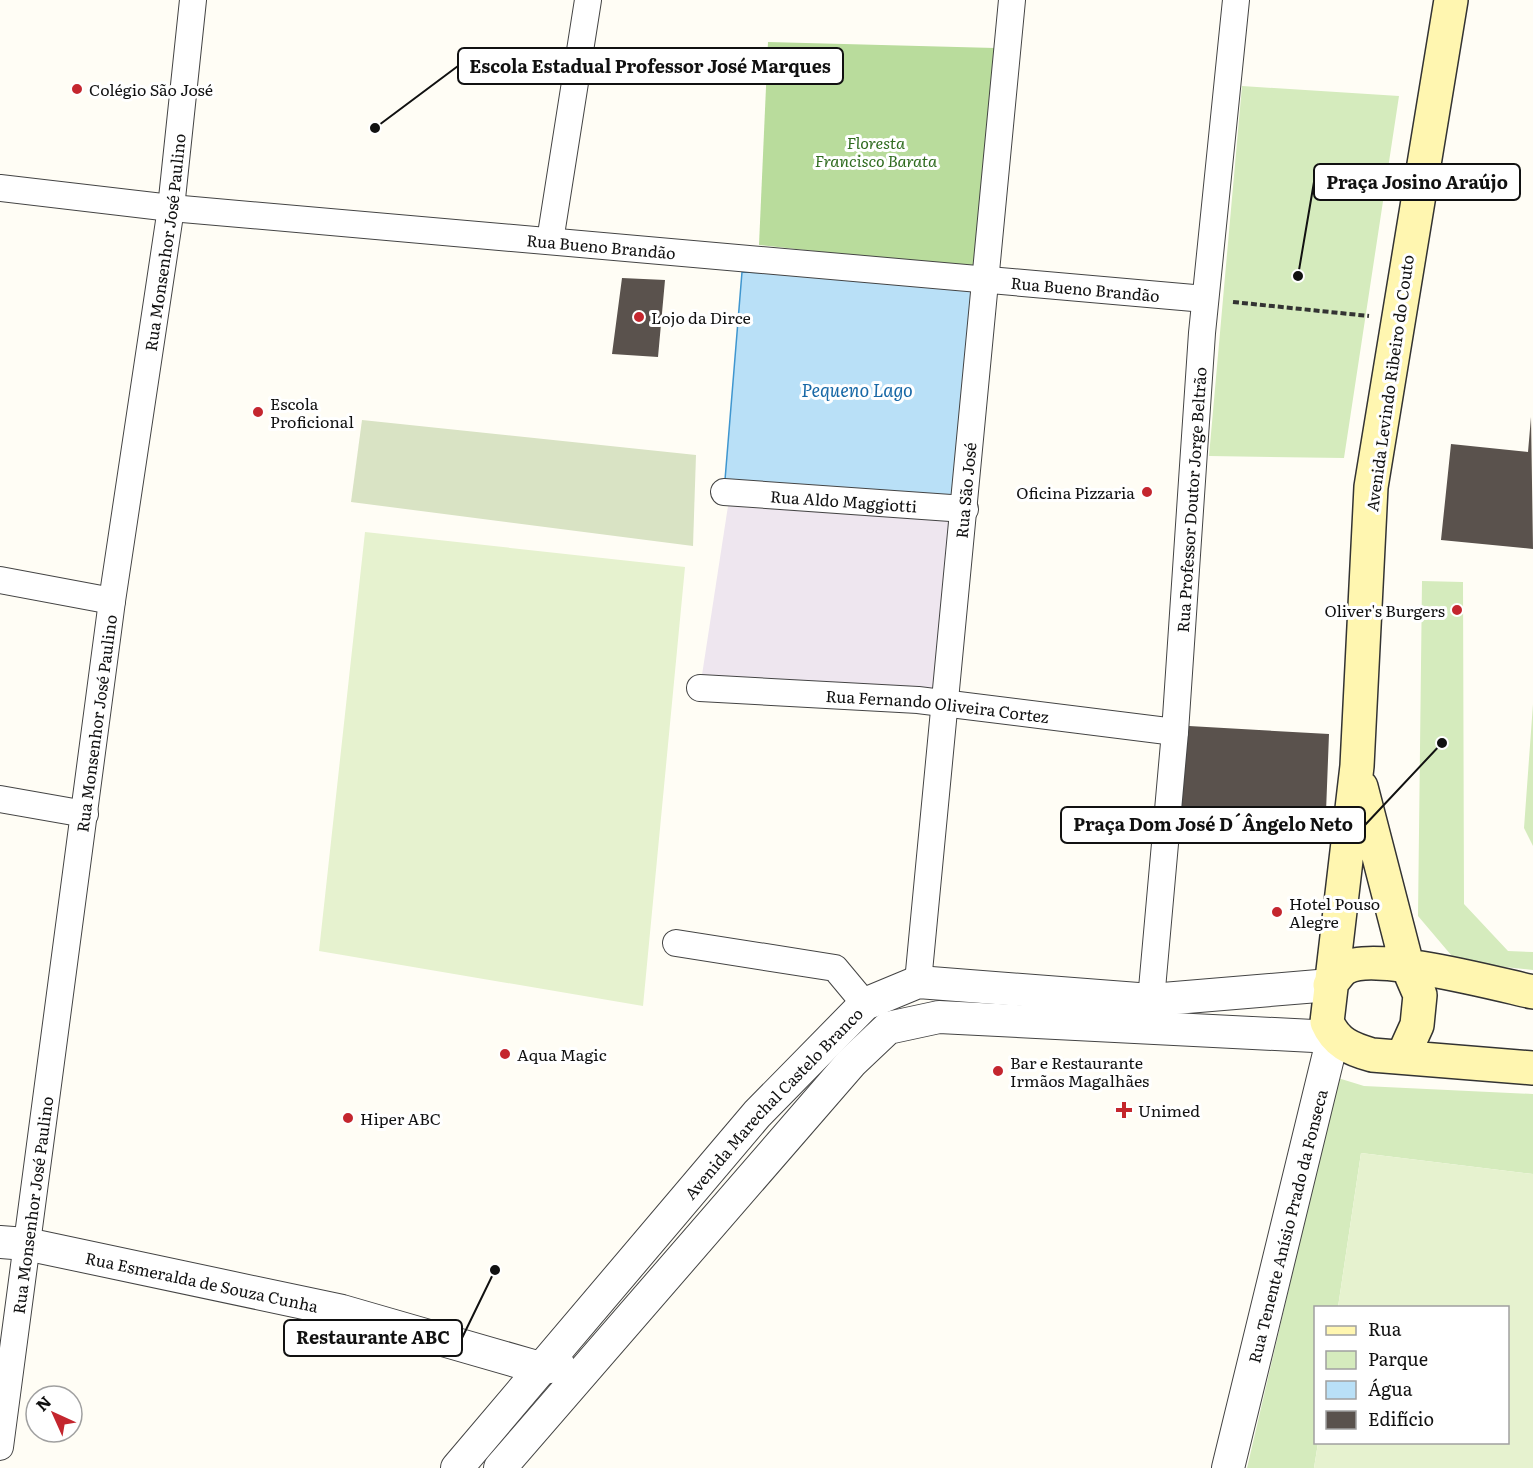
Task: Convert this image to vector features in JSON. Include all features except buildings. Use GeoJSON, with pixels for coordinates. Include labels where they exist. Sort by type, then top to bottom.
{"type":"FeatureCollection","features":[{"type":"Feature","properties":{"kind":"main road","name":"Avenida Levindo Ribeiro do Couto"},"geometry":{"type":"LineString","coordinates":[[1330,985],[1357,769],[1371,487],[1451,0]]}},
{"type":"Feature","properties":{"kind":"main road","name":"Avenida Levindo Ribeiro do Couto"},"geometry":{"type":"LineString","coordinates":[[1357,769],[1407,965]]}},
{"type":"Feature","properties":{"kind":"main road"},"geometry":{"type":"LineString","coordinates":[[1330,985],[1345,968],[1363,963],[1407,965],[1533,992]]}},
{"type":"Feature","properties":{"kind":"main road"},"geometry":{"type":"LineString","coordinates":[[1403,1056],[1417,1025],[1420,994],[1407,965]]}},
{"type":"Feature","properties":{"kind":"main road","name":"Rua Tenente Anísio Prado da Fonseca"},"geometry":{"type":"LineString","coordinates":[[1330,985],[1327,1022],[1333,1037]]}},
{"type":"Feature","properties":{"kind":"main road"},"geometry":{"type":"LineString","coordinates":[[1333,1037],[1354,1050],[1372,1054],[1533,1068]]}},
{"type":"Feature","properties":{"kind":"street","name":"Rua Monsenhor José Paulino"},"geometry":{"type":"LineString","coordinates":[[0,1447],[13,1243],[85,814],[112,601],[171,208],[193,0]]}},
{"type":"Feature","properties":{"kind":"street"},"geometry":{"type":"LineString","coordinates":[[550,241],[588,0]]}},
{"type":"Feature","properties":{"kind":"street","name":"Rua São José"},"geometry":{"type":"LineString","coordinates":[[918,982],[1012,0]]}},
{"type":"Feature","properties":{"kind":"street","name":"Rua Professor Doutor Jorge Beltrão"},"geometry":{"type":"LineString","coordinates":[[1151,1000],[1175,732],[1205,299],[1236,0]]}},
{"type":"Feature","properties":{"kind":"street","name":"Rua Bueno Brandão"},"geometry":{"type":"LineString","coordinates":[[0,188],[171,208],[1205,299]]}},
{"type":"Feature","properties":{"kind":"street","name":"Rua Aldo Maggiotti"},"geometry":{"type":"LineString","coordinates":[[724,492],[965,509]]}},
{"type":"Feature","properties":{"kind":"street"},"geometry":{"type":"LineString","coordinates":[[0,580],[112,601]]}},
{"type":"Feature","properties":{"kind":"street","name":"Rua Fernando Oliveira Cortez"},"geometry":{"type":"LineString","coordinates":[[700,688],[946,703],[1175,732]]}},
{"type":"Feature","properties":{"kind":"street"},"geometry":{"type":"LineString","coordinates":[[0,799],[85,814]]}},
{"type":"Feature","properties":{"kind":"street"},"geometry":{"type":"LineString","coordinates":[[676,943],[836,968],[865,1004]]}},
{"type":"Feature","properties":{"kind":"street","name":"Avenida Marechal Castelo Branco"},"geometry":{"type":"LineString","coordinates":[[457,1468],[757,1114],[865,1004],[918,982],[1151,1000],[1330,985]]}},
{"type":"Feature","properties":{"kind":"street","name":"Avenida Marechal Castelo Branco"},"geometry":{"type":"LineString","coordinates":[[500,1468],[614,1340],[851,1063],[888,1028],[939,1017],[1333,1037]]}},
{"type":"Feature","properties":{"kind":"street","name":"Rua Tenente Anísio Prado da Fonseca"},"geometry":{"type":"LineString","coordinates":[[1228,1468],[1333,1037]]}},
{"type":"Feature","properties":{"kind":"street","name":"Rua Esmeralda de Souza Cunha"},"geometry":{"type":"LineString","coordinates":[[13,1243],[342,1311],[540,1368]]}},
{"type":"Feature","properties":{"kind":"street","name":"Avenida Marechal Castelo Branco"},"geometry":{"type":"LineString","coordinates":[[540,1368],[564,1365],[584,1358],[614,1340]]}},
{"type":"Feature","properties":{"kind":"path"},"geometry":{"type":"LineString","coordinates":[[1205,299],[1397,319]]}},
{"type":"Feature","properties":{"kind":"shaded area"},"geometry":{"type":"Polygon","coordinates":[[[728,506],[952,521],[946,703],[700,688],[728,506]]]}},
{"type":"Feature","properties":{"kind":"green space","name":"Floresta Francisco Barata"},"geometry":{"type":"Polygon","coordinates":[[[768,42],[995,48],[977,269],[759,245],[768,42]]]}},
{"type":"Feature","properties":{"kind":"green space"},"geometry":{"type":"Polygon","coordinates":[[[1242,86],[1399,96],[1344,458],[1209,456],[1242,86]]]}},
{"type":"Feature","properties":{"kind":"green space"},"geometry":{"type":"Polygon","coordinates":[[[362,420],[696,455],[693,546],[351,502],[362,420]]]}},
{"type":"Feature","properties":{"kind":"green space"},"geometry":{"type":"Polygon","coordinates":[[[365,532],[685,567],[643,1006],[319,951],[365,532]]]}},
{"type":"Feature","properties":{"kind":"green space"},"geometry":{"type":"Polygon","coordinates":[[[1422,581],[1463,582],[1464,904],[1508,951],[1533,952],[1533,970],[1457,962],[1418,916],[1422,581]]]}},
{"type":"Feature","properties":{"kind":"green space"},"geometry":{"type":"Polygon","coordinates":[[[1533,704],[1533,846],[1524,828],[1533,704]]]}},
{"type":"Feature","properties":{"kind":"green space"},"geometry":{"type":"Polygon","coordinates":[[[1338,1078],[1364,1086],[1533,1094],[1533,1174],[1361,1153],[1338,1306],[1314,1306],[1314,1444],[1318,1444],[1314,1468],[1247,1468],[1338,1078]]]}},
{"type":"Feature","properties":{"kind":"green space"},"geometry":{"type":"Polygon","coordinates":[[[1361,1153],[1533,1174],[1533,1468],[1314,1468],[1318,1444],[1509,1444],[1509,1306],[1338,1306],[1361,1153]]]}},
{"type":"Feature","properties":{"kind":"water","name":"Pequeno Lago"},"geometry":{"type":"Polygon","coordinates":[[[742,272],[986,281],[965,509],[724,492],[742,272]]]}},
{"type":"Feature","properties":{"kind":"place","name":"Colégio São José"},"geometry":{"type":"Point","coordinates":[77,89]}},
{"type":"Feature","properties":{"kind":"place","name":"Escola Estadual Professor José Marques"},"geometry":{"type":"Point","coordinates":[375,128]}},
{"type":"Feature","properties":{"kind":"place","name":"Praça Josino Araújo"},"geometry":{"type":"Point","coordinates":[1298,276]}},
{"type":"Feature","properties":{"kind":"place","name":"Lojo da Dirce"},"geometry":{"type":"Point","coordinates":[639,317]}},
{"type":"Feature","properties":{"kind":"place","name":"Escola Proficional"},"geometry":{"type":"Point","coordinates":[258,412]}},
{"type":"Feature","properties":{"kind":"place","name":"Oficina Pizzaria"},"geometry":{"type":"Point","coordinates":[1147,492]}},
{"type":"Feature","properties":{"kind":"place","name":"Oliver's Burgers"},"geometry":{"type":"Point","coordinates":[1457,610]}},
{"type":"Feature","properties":{"kind":"place","name":"Praça Dom José D´Ângelo Neto"},"geometry":{"type":"Point","coordinates":[1442,743]}},
{"type":"Feature","properties":{"kind":"place","name":"Hotel Pouso Alegre"},"geometry":{"type":"Point","coordinates":[1277,912]}},
{"type":"Feature","properties":{"kind":"place","name":"Aqua Magic"},"geometry":{"type":"Point","coordinates":[505,1054]}},
{"type":"Feature","properties":{"kind":"place","name":"Bar e Restaurante Irmãos Magalhães"},"geometry":{"type":"Point","coordinates":[998,1071]}},
{"type":"Feature","properties":{"kind":"place","name":"Unimed"},"geometry":{"type":"Point","coordinates":[1124,1110]}},
{"type":"Feature","properties":{"kind":"place","name":"Hiper ABC"},"geometry":{"type":"Point","coordinates":[348,1118]}},
{"type":"Feature","properties":{"kind":"place","name":"Restaurante ABC"},"geometry":{"type":"Point","coordinates":[495,1270]}}]}
